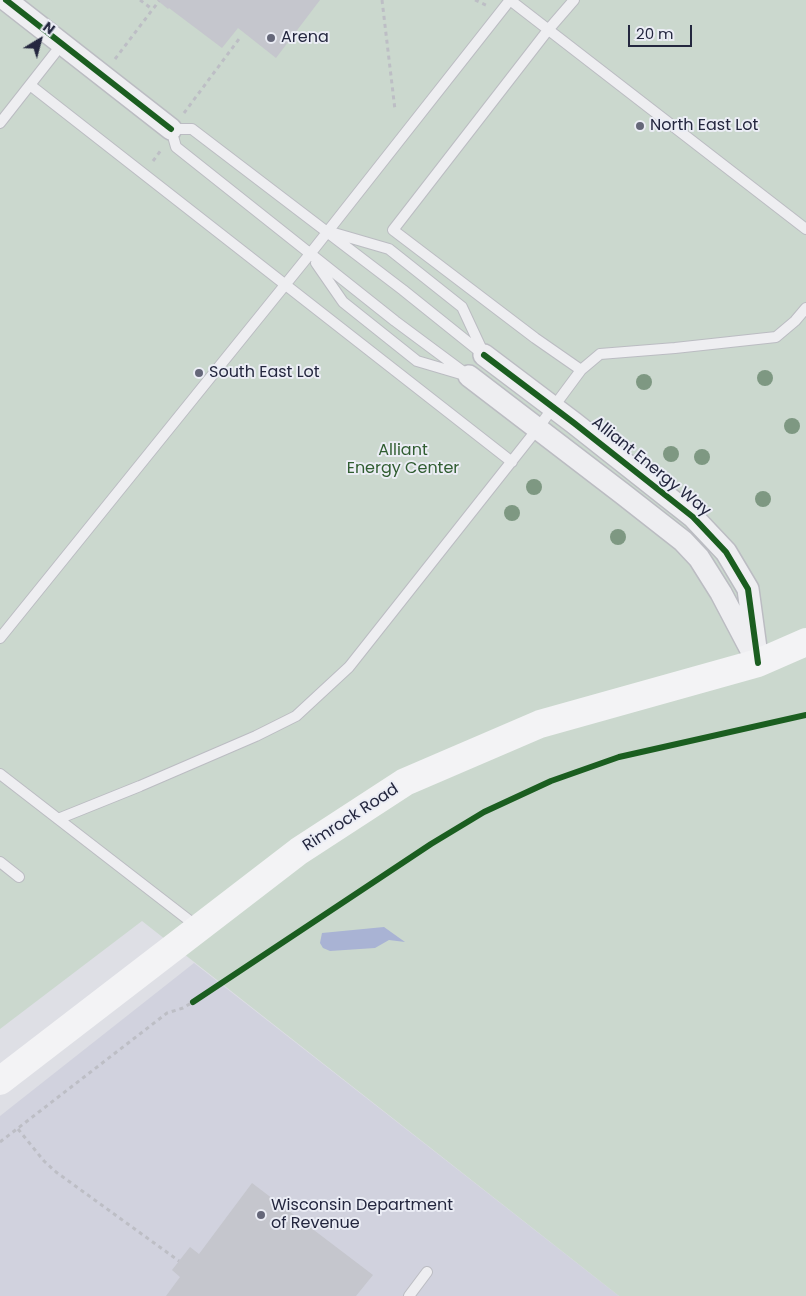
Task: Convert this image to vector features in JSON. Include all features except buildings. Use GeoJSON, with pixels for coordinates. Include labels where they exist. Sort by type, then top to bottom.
{"type":"FeatureCollection","features":[{"type":"Feature","properties":{"kind":"main road","name":"Rimrock Road"},"geometry":{"type":"LineString","coordinates":[[0,1081],[299,851],[405,782],[540,724],[758,663],[806,642]]}},
{"type":"Feature","properties":{"kind":"main road","name":"Rimrock Road"},"geometry":{"type":"LineString","coordinates":[[758,663],[806,664]]}},
{"type":"Feature","properties":{"kind":"street"},"geometry":{"type":"LineString","coordinates":[[9,1],[172,129]]}},
{"type":"Feature","properties":{"kind":"street","name":"Alliant Energy Way"},"geometry":{"type":"LineString","coordinates":[[484,355],[693,517],[726,552],[748,589],[758,663]]}},
{"type":"Feature","properties":{"kind":"street"},"geometry":{"type":"LineString","coordinates":[[470,376],[683,541],[699,558],[721,592],[758,663]]}},
{"type":"Feature","properties":{"kind":"lane"},"geometry":{"type":"LineString","coordinates":[[0,638],[286,285],[510,0],[806,229]]}},
{"type":"Feature","properties":{"kind":"lane"},"geometry":{"type":"LineString","coordinates":[[574,0],[548,30],[393,230],[581,370]]}},
{"type":"Feature","properties":{"kind":"lane"},"geometry":{"type":"LineString","coordinates":[[0,123],[62,44]]}},
{"type":"Feature","properties":{"kind":"lane"},"geometry":{"type":"LineString","coordinates":[[30,84],[512,462]]}},
{"type":"Feature","properties":{"kind":"lane"},"geometry":{"type":"LineString","coordinates":[[470,376],[395,321],[176,146],[172,129],[192,129],[404,290],[484,355]]}},
{"type":"Feature","properties":{"kind":"lane"},"geometry":{"type":"LineString","coordinates":[[328,232],[389,249],[455,301],[462,307],[484,355]]}},
{"type":"Feature","properties":{"kind":"lane"},"geometry":{"type":"LineString","coordinates":[[310,254],[343,302],[417,361],[470,376]]}},
{"type":"Feature","properties":{"kind":"lane"},"geometry":{"type":"LineString","coordinates":[[58,819],[256,736],[296,716],[349,667],[512,462],[581,370],[600,354],[776,338],[806,308]]}},
{"type":"Feature","properties":{"kind":"lane"},"geometry":{"type":"LineString","coordinates":[[0,774],[199,928]]}},
{"type":"Feature","properties":{"kind":"lane"},"geometry":{"type":"LineString","coordinates":[[0,862],[19,877]]}},
{"type":"Feature","properties":{"kind":"lane"},"geometry":{"type":"LineString","coordinates":[[410,1296],[427,1272]]}},
{"type":"Feature","properties":{"kind":"path"},"geometry":{"type":"LineString","coordinates":[[140,0],[152,10]]}},
{"type":"Feature","properties":{"kind":"path"},"geometry":{"type":"LineString","coordinates":[[382,0],[395,110]]}},
{"type":"Feature","properties":{"kind":"path"},"geometry":{"type":"LineString","coordinates":[[103,76],[159,1]]}},
{"type":"Feature","properties":{"kind":"path"},"geometry":{"type":"LineString","coordinates":[[143,174],[162,148],[172,129],[238,39]]}},
{"type":"Feature","properties":{"kind":"path"},"geometry":{"type":"LineString","coordinates":[[0,1142],[168,1013],[183,1008],[202,996]]}},
{"type":"Feature","properties":{"kind":"path"},"geometry":{"type":"LineString","coordinates":[[18,1129],[44,1161],[56,1172],[179,1261]]}},
{"type":"Feature","properties":{"kind":"shaded area"},"geometry":{"type":"Polygon","coordinates":[[[194,963],[619,1296],[0,1296],[0,1116],[194,963]]]}},
{"type":"Feature","properties":{"kind":"green space","name":"Alliant Energy Center"},"geometry":{"type":"Polygon","coordinates":[[[0,0],[806,0],[806,1296],[619,1296],[142,921],[0,1029],[0,0]]]}},
{"type":"Feature","properties":{"kind":"water"},"geometry":{"type":"Polygon","coordinates":[[[384,927],[405,942],[389,940],[375,948],[330,951],[323,948],[320,943],[322,933],[384,927]]]}},
{"type":"Feature","properties":{"kind":"cycle path"},"geometry":{"type":"LineString","coordinates":[[6,0],[171,129]]}},
{"type":"Feature","properties":{"kind":"cycle path"},"geometry":{"type":"LineString","coordinates":[[484,355],[693,517],[726,552],[748,589],[758,663]]}},
{"type":"Feature","properties":{"kind":"cycle path"},"geometry":{"type":"LineString","coordinates":[[193,1002],[431,844],[484,812],[551,781],[619,757],[806,715]]}},
{"type":"Feature","properties":{"kind":"place","name":"Arena"},"geometry":{"type":"Point","coordinates":[271,38]}},
{"type":"Feature","properties":{"kind":"place","name":"North East Lot"},"geometry":{"type":"Point","coordinates":[640,126]}},
{"type":"Feature","properties":{"kind":"place","name":"South East Lot"},"geometry":{"type":"Point","coordinates":[199,373]}},
{"type":"Feature","properties":{"kind":"place","name":"Wisconsin Department of Revenue"},"geometry":{"type":"Point","coordinates":[261,1215]}}]}
